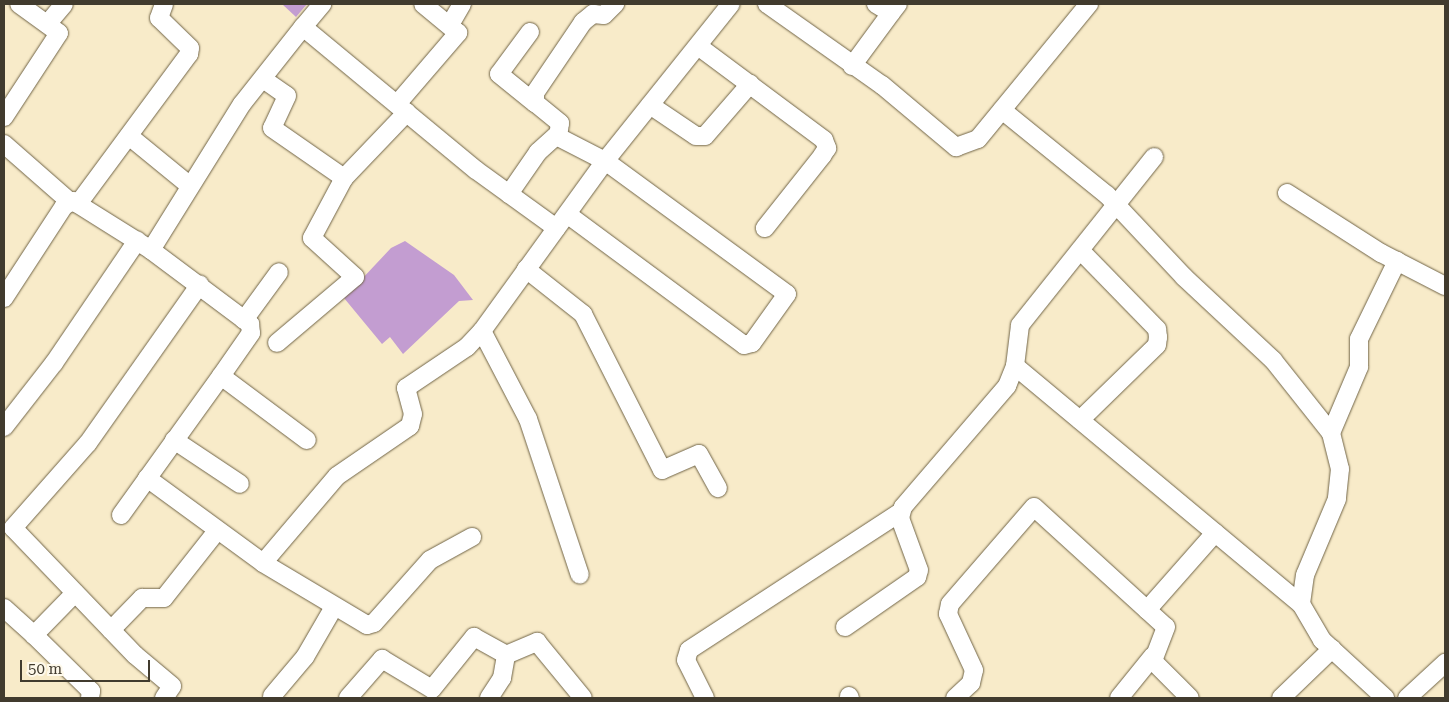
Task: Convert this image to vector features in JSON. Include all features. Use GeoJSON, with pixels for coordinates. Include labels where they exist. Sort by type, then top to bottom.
{"type":"FeatureCollection","features":[{"type":"Feature","properties":{"kind":"street"},"geometry":{"type":"LineString","coordinates":[[4,117],[54,45],[58,30],[49,22],[19,4]]}},
{"type":"Feature","properties":{"kind":"street"},"geometry":{"type":"LineString","coordinates":[[49,22],[64,4]]}},
{"type":"Feature","properties":{"kind":"street"},"geometry":{"type":"LineString","coordinates":[[4,298],[73,203],[129,136],[189,54],[190,48],[158,15],[164,4]]}},
{"type":"Feature","properties":{"kind":"street"},"geometry":{"type":"LineString","coordinates":[[4,427],[190,186],[262,79],[322,4]]}},
{"type":"Feature","properties":{"kind":"street"},"geometry":{"type":"LineString","coordinates":[[451,24],[462,4]]}},
{"type":"Feature","properties":{"kind":"street"},"geometry":{"type":"LineString","coordinates":[[536,102],[535,93],[583,22],[593,14],[604,15],[615,4]]}},
{"type":"Feature","properties":{"kind":"street"},"geometry":{"type":"LineString","coordinates":[[263,563],[338,476],[410,426],[408,385],[460,352],[482,331],[605,161],[731,4]]}},
{"type":"Feature","properties":{"kind":"street"},"geometry":{"type":"LineString","coordinates":[[767,4],[852,66],[956,147],[978,139],[1089,4]]}},
{"type":"Feature","properties":{"kind":"street"},"geometry":{"type":"LineString","coordinates":[[277,343],[354,280],[354,274],[312,238],[344,178],[402,108],[456,38],[457,28],[427,5]]}},
{"type":"Feature","properties":{"kind":"street"},"geometry":{"type":"LineString","coordinates":[[852,66],[889,7]]}},
{"type":"Feature","properties":{"kind":"street"},"geometry":{"type":"LineString","coordinates":[[303,27],[509,194],[561,221],[744,345],[752,343],[785,300],[784,288],[605,161],[557,135]]}},
{"type":"Feature","properties":{"kind":"street"},"geometry":{"type":"LineString","coordinates":[[509,194],[538,152],[557,135],[560,123],[499,74],[530,32]]}},
{"type":"Feature","properties":{"kind":"street"},"geometry":{"type":"LineString","coordinates":[[698,46],[819,135],[826,148],[765,228]]}},
{"type":"Feature","properties":{"kind":"street"},"geometry":{"type":"LineString","coordinates":[[262,79],[287,96],[272,128],[344,178]]}},
{"type":"Feature","properties":{"kind":"street"},"geometry":{"type":"LineString","coordinates":[[650,105],[696,136],[705,136],[750,84]]}},
{"type":"Feature","properties":{"kind":"street"},"geometry":{"type":"LineString","coordinates":[[1002,110],[1117,205],[1184,277],[1273,360],[1331,433],[1340,469],[1337,499],[1305,575],[1301,604]]}},
{"type":"Feature","properties":{"kind":"street"},"geometry":{"type":"LineString","coordinates":[[129,136],[190,186]]}},
{"type":"Feature","properties":{"kind":"street"},"geometry":{"type":"LineString","coordinates":[[4,144],[73,203],[144,245],[200,284],[244,320],[251,333],[121,515]]}},
{"type":"Feature","properties":{"kind":"street"},"geometry":{"type":"LineString","coordinates":[[705,698],[686,660],[689,650],[901,512],[1007,386],[1015,366],[1017,329],[1154,157]]}},
{"type":"Feature","properties":{"kind":"street"},"geometry":{"type":"LineString","coordinates":[[1287,193],[1397,261],[1445,286]]}},
{"type":"Feature","properties":{"kind":"street"},"geometry":{"type":"LineString","coordinates":[[1080,250],[1157,329],[1158,337],[1157,345],[1080,420]]}},
{"type":"Feature","properties":{"kind":"street"},"geometry":{"type":"LineString","coordinates":[[1331,433],[1359,367],[1359,339],[1397,261]]}},
{"type":"Feature","properties":{"kind":"street"},"geometry":{"type":"LineString","coordinates":[[526,269],[583,314],[662,470],[699,454],[718,488]]}},
{"type":"Feature","properties":{"kind":"street"},"geometry":{"type":"LineString","coordinates":[[244,320],[279,272]]}},
{"type":"Feature","properties":{"kind":"street"},"geometry":{"type":"LineString","coordinates":[[164,698],[172,686],[111,630],[13,528],[88,443],[200,284]]}},
{"type":"Feature","properties":{"kind":"street"},"geometry":{"type":"LineString","coordinates":[[482,331],[528,419],[580,575]]}},
{"type":"Feature","properties":{"kind":"street"},"geometry":{"type":"LineString","coordinates":[[1015,366],[1301,604],[1314,629],[1332,649],[1385,698]]}},
{"type":"Feature","properties":{"kind":"street"},"geometry":{"type":"LineString","coordinates":[[221,376],[307,440]]}},
{"type":"Feature","properties":{"kind":"street"},"geometry":{"type":"LineString","coordinates":[[174,440],[240,484]]}},
{"type":"Feature","properties":{"kind":"street"},"geometry":{"type":"LineString","coordinates":[[147,478],[263,563],[334,607],[371,625],[430,560],[472,537]]}},
{"type":"Feature","properties":{"kind":"street"},"geometry":{"type":"LineString","coordinates":[[955,698],[971,683],[974,670],[948,614],[950,604],[1034,507],[1147,610],[1167,632],[1153,656],[1119,698]]}},
{"type":"Feature","properties":{"kind":"street"},"geometry":{"type":"LineString","coordinates":[[845,626],[918,574],[901,512]]}},
{"type":"Feature","properties":{"kind":"street"},"geometry":{"type":"LineString","coordinates":[[111,630],[142,598],[164,598],[217,531]]}},
{"type":"Feature","properties":{"kind":"street"},"geometry":{"type":"LineString","coordinates":[[1147,610],[1215,533]]}},
{"type":"Feature","properties":{"kind":"street"},"geometry":{"type":"LineString","coordinates":[[34,635],[75,593]]}},
{"type":"Feature","properties":{"kind":"street"},"geometry":{"type":"LineString","coordinates":[[272,696],[305,657],[334,607]]}},
{"type":"Feature","properties":{"kind":"street"},"geometry":{"type":"LineString","coordinates":[[4,608],[91,691],[90,698]]}},
{"type":"Feature","properties":{"kind":"street"},"geometry":{"type":"LineString","coordinates":[[348,698],[382,659],[429,690],[470,639],[506,655],[537,642],[583,698]]}},
{"type":"Feature","properties":{"kind":"street"},"geometry":{"type":"LineString","coordinates":[[1281,698],[1332,649]]}},
{"type":"Feature","properties":{"kind":"street"},"geometry":{"type":"LineString","coordinates":[[489,698],[502,678],[506,655]]}},
{"type":"Feature","properties":{"kind":"street"},"geometry":{"type":"LineString","coordinates":[[1153,656],[1156,667],[1190,698]]}},
{"type":"Feature","properties":{"kind":"street"},"geometry":{"type":"LineString","coordinates":[[1407,698],[1445,663]]}},
{"type":"Feature","properties":{"kind":"shaded area"},"geometry":{"type":"Polygon","coordinates":[[[282,4],[307,4],[296,17],[282,4]]]}},
{"type":"Feature","properties":{"kind":"shaded area"},"geometry":{"type":"Polygon","coordinates":[[[405,241],[454,275],[473,300],[459,301],[403,354],[390,337],[382,344],[344,298],[391,248],[405,241]]]}}]}
